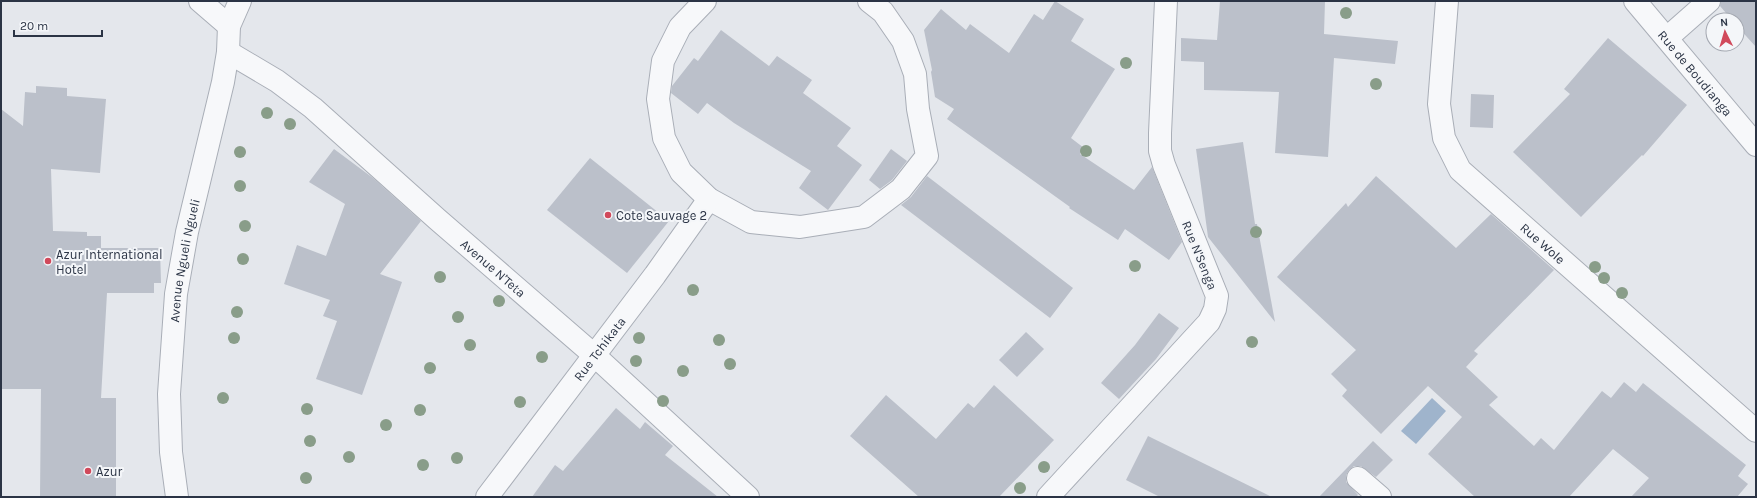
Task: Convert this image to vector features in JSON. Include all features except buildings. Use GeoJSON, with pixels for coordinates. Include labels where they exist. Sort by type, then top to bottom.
{"type":"FeatureCollection","features":[{"type":"Feature","properties":{"kind":"street"},"geometry":{"type":"LineString","coordinates":[[200,1],[229,26]]}},
{"type":"Feature","properties":{"kind":"street","name":"Avenue Ngueli Ngueli"},"geometry":{"type":"LineString","coordinates":[[177,497],[171,452],[169,394],[176,294],[187,232],[223,82],[228,52],[229,26],[240,1]]}},
{"type":"Feature","properties":{"kind":"street"},"geometry":{"type":"LineString","coordinates":[[705,1],[680,26],[663,61],[658,99],[664,138],[681,172],[709,199],[752,222],[800,227],[864,217],[901,189],[927,156],[918,109],[915,74],[903,41],[883,12],[869,1]]}},
{"type":"Feature","properties":{"kind":"street","name":"Rue N'Senga"},"geometry":{"type":"LineString","coordinates":[[1048,497],[1209,322],[1215,309],[1217,296],[1164,165],[1160,151],[1166,1]]}},
{"type":"Feature","properties":{"kind":"street","name":"Rue Wole"},"geometry":{"type":"LineString","coordinates":[[1447,1],[1439,104],[1444,138],[1460,170],[1756,431]]}},
{"type":"Feature","properties":{"kind":"street","name":"Rue de Boudianga"},"geometry":{"type":"LineString","coordinates":[[1635,1],[1756,145]]}},
{"type":"Feature","properties":{"kind":"street"},"geometry":{"type":"LineString","coordinates":[[1667,38],[1708,1]]}},
{"type":"Feature","properties":{"kind":"street","name":"Avenue N'Teta"},"geometry":{"type":"LineString","coordinates":[[228,52],[277,81],[313,108],[437,219],[594,355],[748,497]]}},
{"type":"Feature","properties":{"kind":"street","name":"Rue Tchikata"},"geometry":{"type":"LineString","coordinates":[[487,497],[655,275],[709,199]]}},
{"type":"Feature","properties":{"kind":"street"},"geometry":{"type":"LineString","coordinates":[[1358,478],[1380,497]]}},
{"type":"Feature","properties":{"kind":"water"},"geometry":{"type":"Polygon","coordinates":[[[1432,398],[1446,411],[1416,444],[1401,431],[1432,398]]]}},
{"type":"Feature","properties":{"kind":"place","name":"Cote Sauvage 2"},"geometry":{"type":"Point","coordinates":[608,215]}},
{"type":"Feature","properties":{"kind":"place","name":"Azur International Hotel"},"geometry":{"type":"Point","coordinates":[48,261]}},
{"type":"Feature","properties":{"kind":"place","name":"Azur"},"geometry":{"type":"Point","coordinates":[88,471]}}]}
